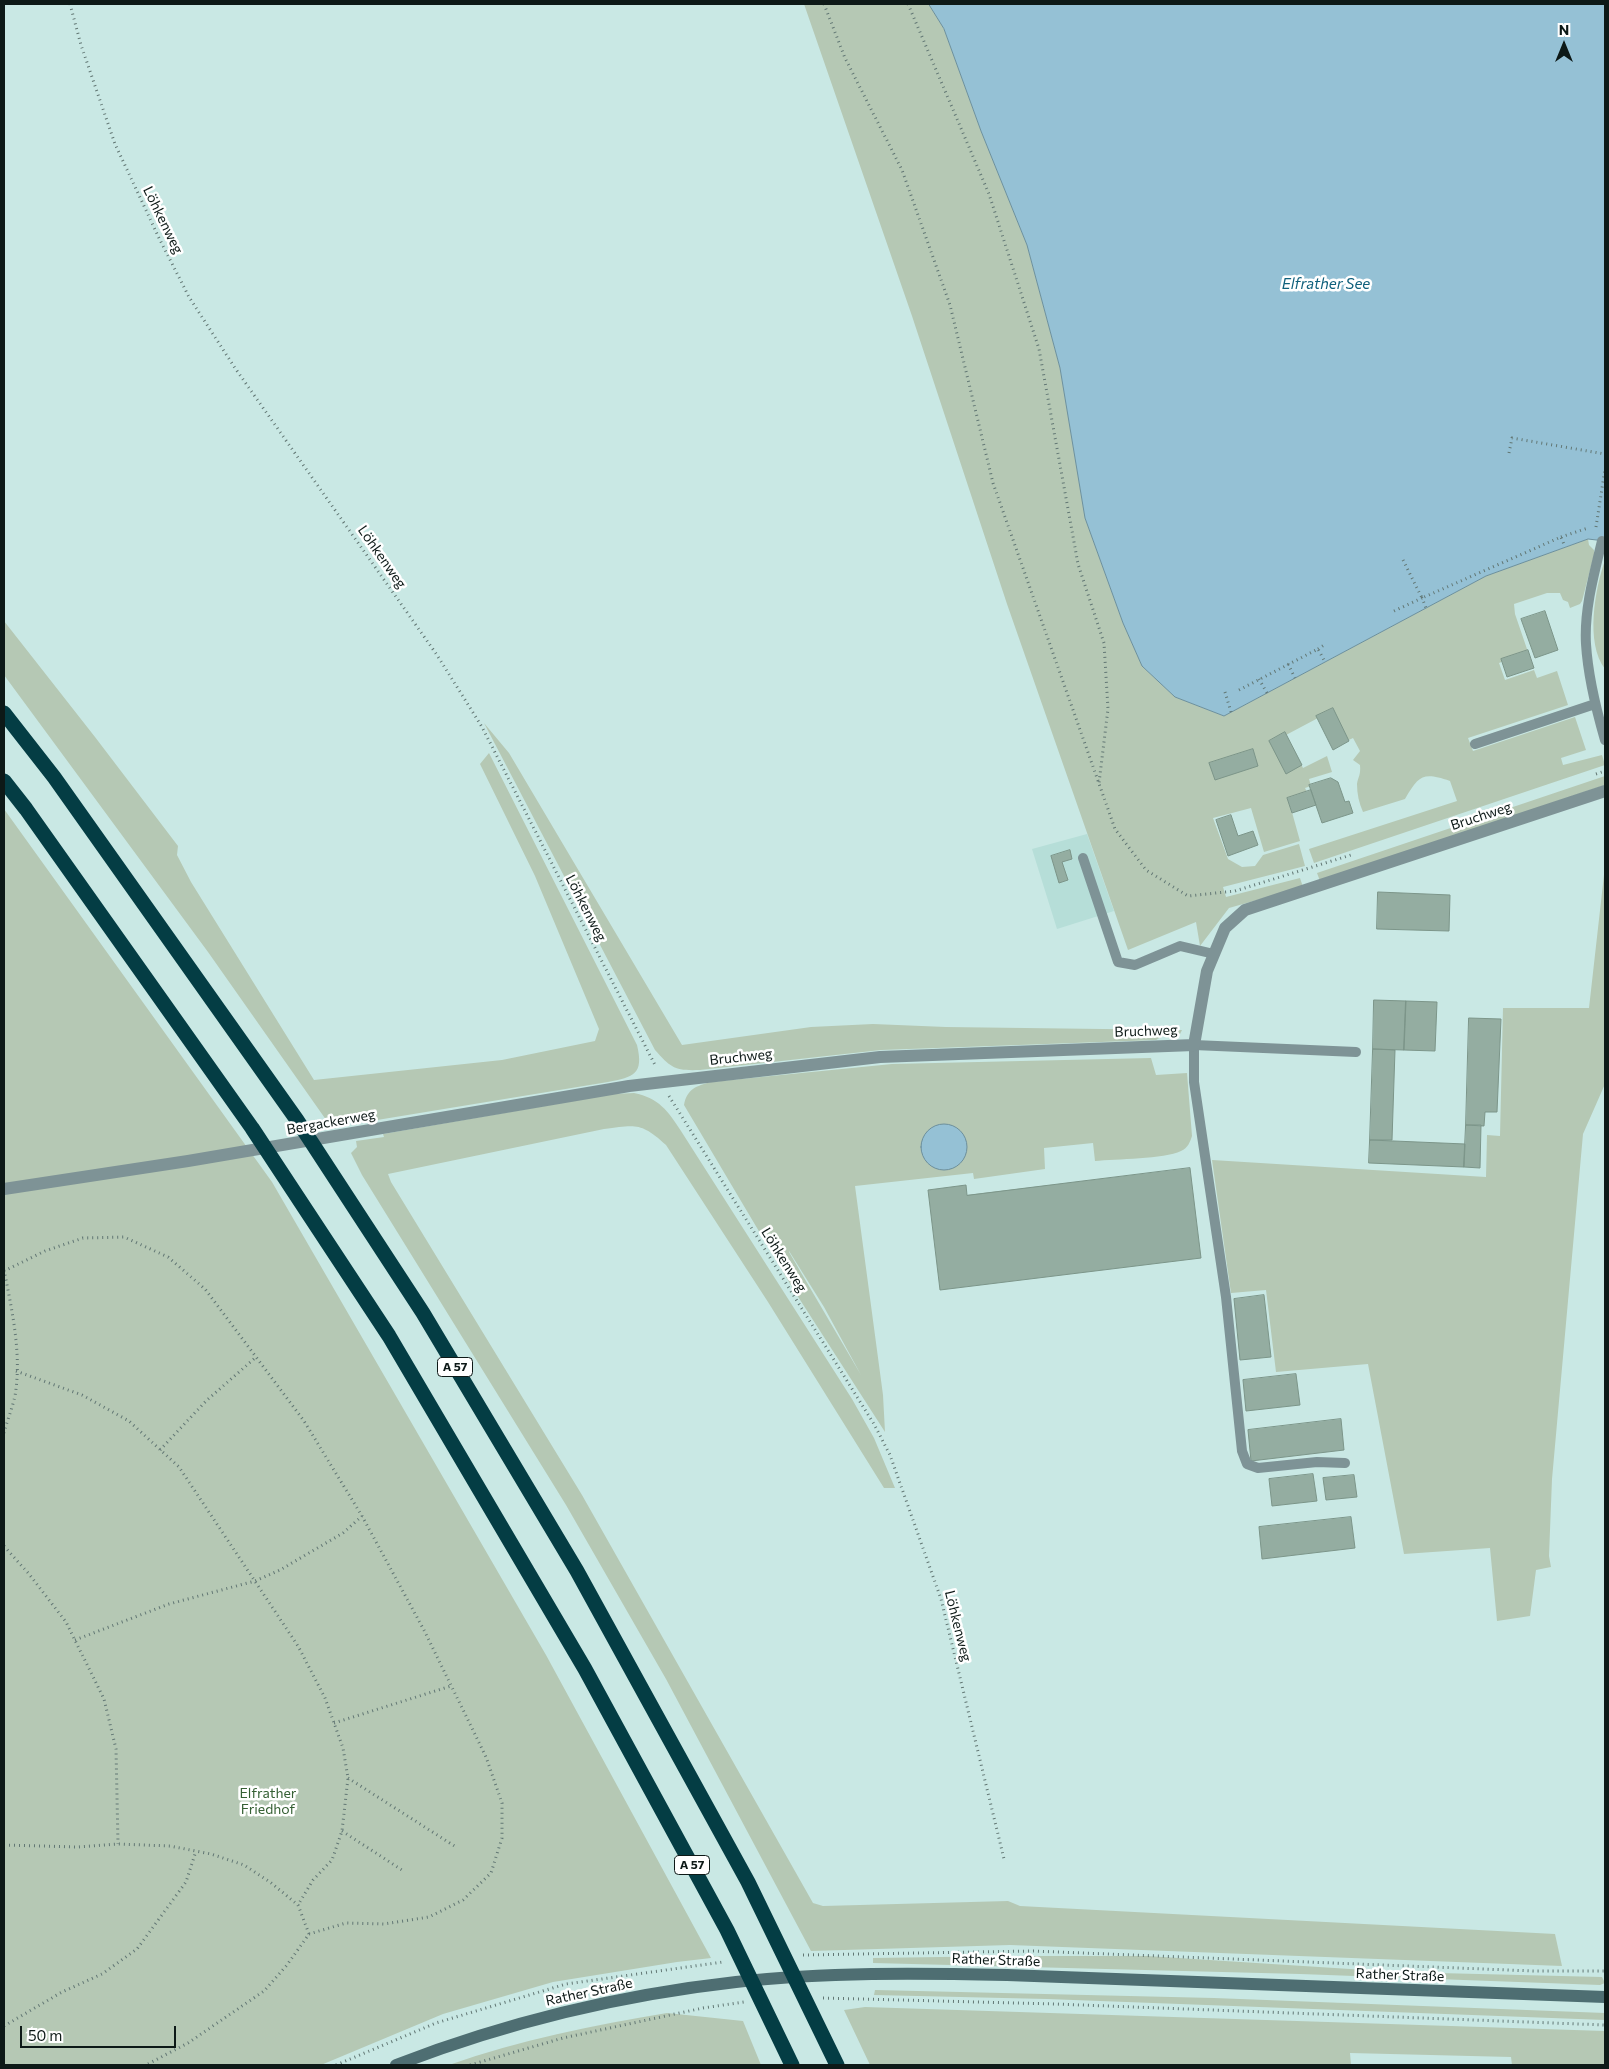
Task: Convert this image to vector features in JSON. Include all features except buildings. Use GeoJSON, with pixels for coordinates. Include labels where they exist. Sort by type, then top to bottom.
{"type":"FeatureCollection","features":[{"type":"Feature","properties":{"kind":"highway","name":"A 57"},"geometry":{"type":"LineString","coordinates":[[4,713],[54,777],[297,1120],[423,1314],[577,1571],[744,1873],[836,2065]]}},
{"type":"Feature","properties":{"kind":"highway","name":"A 57"},"geometry":{"type":"LineString","coordinates":[[4,781],[26,809],[252,1128],[389,1336],[585,1669],[728,1930],[792,2065]]}},
{"type":"Feature","properties":{"kind":"main road","name":"Rather Straße"},"geometry":{"type":"LineString","coordinates":[[396,2065],[501,2028],[569,2010],[691,1988],[738,1982],[852,1975],[1007,1975],[1605,1997]]}},
{"type":"Feature","properties":{"kind":"street","name":"Bruchweg"},"geometry":{"type":"LineString","coordinates":[[663,1082],[880,1057],[1194,1045],[1207,971],[1224,928],[1245,910],[1605,791]]}},
{"type":"Feature","properties":{"kind":"street","name":"Bergackerweg"},"geometry":{"type":"LineString","coordinates":[[4,1189],[188,1161],[663,1082]]}},
{"type":"Feature","properties":{"kind":"lane"},"geometry":{"type":"LineString","coordinates":[[1602,541],[1590,594],[1586,644],[1595,704],[1605,740]]}},
{"type":"Feature","properties":{"kind":"lane"},"geometry":{"type":"LineString","coordinates":[[1475,744],[1595,704]]}},
{"type":"Feature","properties":{"kind":"lane"},"geometry":{"type":"LineString","coordinates":[[1083,858],[1118,962],[1135,965],[1180,946],[1214,954]]}},
{"type":"Feature","properties":{"kind":"lane"},"geometry":{"type":"LineString","coordinates":[[1345,1463],[1316,1462],[1258,1468],[1247,1464],[1242,1451],[1226,1297],[1194,1082],[1194,1045],[1356,1052]]}},
{"type":"Feature","properties":{"kind":"path","name":"Löhkenweg"},"geometry":{"type":"LineString","coordinates":[[70,4],[81,45],[115,144],[158,238],[189,297],[235,368],[437,655],[482,727],[670,1099],[874,1424],[890,1455],[941,1599],[1004,1859]]}},
{"type":"Feature","properties":{"kind":"path"},"geometry":{"type":"LineString","coordinates":[[824,4],[845,58],[902,170],[947,296],[993,483],[1115,829],[1146,870],[1188,896],[1235,890],[1308,868]]}},
{"type":"Feature","properties":{"kind":"path"},"geometry":{"type":"LineString","coordinates":[[908,4],[989,194],[1039,349],[1078,564],[1104,643],[1108,709],[1099,783]]}},
{"type":"Feature","properties":{"kind":"path"},"geometry":{"type":"LineString","coordinates":[[1509,453],[1512,438],[1605,454]]}},
{"type":"Feature","properties":{"kind":"path"},"geometry":{"type":"LineString","coordinates":[[1595,531],[1605,469]]}},
{"type":"Feature","properties":{"kind":"path"},"geometry":{"type":"LineString","coordinates":[[1394,611],[1561,536],[1588,528]]}},
{"type":"Feature","properties":{"kind":"path"},"geometry":{"type":"LineString","coordinates":[[1561,536],[1565,547]]}},
{"type":"Feature","properties":{"kind":"path"},"geometry":{"type":"LineString","coordinates":[[1403,560],[1426,608]]}},
{"type":"Feature","properties":{"kind":"path"},"geometry":{"type":"LineString","coordinates":[[1239,690],[1324,645]]}},
{"type":"Feature","properties":{"kind":"path"},"geometry":{"type":"LineString","coordinates":[[1318,649],[1325,662]]}},
{"type":"Feature","properties":{"kind":"path"},"geometry":{"type":"LineString","coordinates":[[1288,664],[1295,678]]}},
{"type":"Feature","properties":{"kind":"path"},"geometry":{"type":"LineString","coordinates":[[1259,679],[1267,693]]}},
{"type":"Feature","properties":{"kind":"path"},"geometry":{"type":"LineString","coordinates":[[1225,692],[1232,712]]}},
{"type":"Feature","properties":{"kind":"path"},"geometry":{"type":"LineString","coordinates":[[4,1433],[15,1396],[17,1354],[4,1270],[45,1251],[83,1238],[124,1237],[168,1257],[205,1288],[255,1358],[304,1421],[362,1516],[451,1686],[486,1757],[502,1803],[502,1838],[490,1873],[463,1900],[429,1917],[384,1924],[346,1923],[309,1934],[287,1965],[264,1991],[188,2043],[146,2065]]}},
{"type":"Feature","properties":{"kind":"path"},"geometry":{"type":"LineString","coordinates":[[160,1450],[206,1401],[255,1358]]}},
{"type":"Feature","properties":{"kind":"path"},"geometry":{"type":"LineString","coordinates":[[16,1371],[82,1395],[129,1421],[178,1467],[298,1646],[325,1698],[342,1748],[348,1778],[342,1831],[332,1860],[314,1880],[298,1905]]}},
{"type":"Feature","properties":{"kind":"path"},"geometry":{"type":"LineString","coordinates":[[75,1640],[169,1604],[255,1581],[280,1570],[342,1533],[362,1516]]}},
{"type":"Feature","properties":{"kind":"path"},"geometry":{"type":"LineString","coordinates":[[4,1546],[29,1574],[66,1622],[104,1699],[116,1749],[118,1844]]}},
{"type":"Feature","properties":{"kind":"path"},"geometry":{"type":"LineString","coordinates":[[334,1723],[451,1686]]}},
{"type":"Feature","properties":{"kind":"path"},"geometry":{"type":"LineString","coordinates":[[348,1778],[456,1847]]}},
{"type":"Feature","properties":{"kind":"path"},"geometry":{"type":"LineString","coordinates":[[342,1831],[402,1870]]}},
{"type":"Feature","properties":{"kind":"path"},"geometry":{"type":"LineString","coordinates":[[4,1845],[78,1847],[118,1844],[170,1846],[211,1854],[244,1865],[270,1882],[298,1905],[309,1934]]}},
{"type":"Feature","properties":{"kind":"path"},"geometry":{"type":"LineString","coordinates":[[4,2026],[62,1992],[102,1974],[137,1949],[186,1882],[196,1851]]}},
{"type":"Feature","properties":{"kind":"path"},"geometry":{"type":"LineString","coordinates":[[841,1953],[1033,1951],[1534,1971],[1605,1971]]}},
{"type":"Feature","properties":{"kind":"path"},"geometry":{"type":"LineString","coordinates":[[336,2065],[436,2023],[566,1984],[682,1968]]}},
{"type":"Feature","properties":{"kind":"path"},"geometry":{"type":"LineString","coordinates":[[864,1999],[1055,2004],[1605,2025]]}},
{"type":"Feature","properties":{"kind":"path"},"geometry":{"type":"LineString","coordinates":[[470,2065],[562,2038],[703,2008]]}},
{"type":"Feature","properties":{"kind":"shaded area"},"geometry":{"type":"Polygon","coordinates":[[[1087,834],[1114,911],[1057,929],[1032,849],[1087,834]]]}},
{"type":"Feature","properties":{"kind":"green space"},"geometry":{"type":"Polygon","coordinates":[[[804,4],[929,4],[944,29],[981,131],[1027,245],[1060,368],[1085,518],[1123,623],[1142,666],[1175,697],[1224,716],[1486,576],[1588,539],[1589,545],[1594,550],[1594,555],[1580,604],[1570,608],[1568,602],[1563,600],[1560,593],[1547,593],[1514,604],[1515,614],[1528,652],[1499,663],[1505,680],[1534,670],[1537,678],[1557,671],[1568,705],[1468,738],[1473,751],[1575,717],[1586,750],[1561,758],[1563,765],[1602,755],[1605,765],[1314,863],[1309,849],[1457,801],[1450,781],[1428,776],[1418,780],[1405,799],[1363,812],[1357,788],[1360,765],[1353,760],[1360,751],[1353,738],[1334,747],[1318,718],[1286,735],[1303,768],[1327,756],[1332,772],[1309,779],[1311,786],[1305,788],[1307,792],[1288,798],[1300,841],[1264,852],[1251,808],[1213,818],[1228,859],[1242,867],[1255,866],[1263,855],[1299,844],[1305,866],[1223,887],[1226,897],[1300,878],[1303,887],[1229,908],[1200,946],[1196,922],[1128,950],[1007,604],[912,316],[804,4]]]}},
{"type":"Feature","properties":{"kind":"green space"},"geometry":{"type":"Polygon","coordinates":[[[1605,560],[1605,669],[1595,645],[1594,616],[1595,600],[1605,560]]]}},
{"type":"Feature","properties":{"kind":"green space"},"geometry":{"type":"Polygon","coordinates":[[[4,621],[178,846],[177,855],[191,882],[314,1080],[502,1060],[595,1041],[599,1029],[535,876],[480,764],[489,753],[637,1045],[639,1062],[635,1073],[608,1082],[365,1122],[363,1118],[329,1124],[208,952],[4,675],[4,621]]]}},
{"type":"Feature","properties":{"kind":"green space"},"geometry":{"type":"Polygon","coordinates":[[[484,723],[509,753],[682,1045],[811,1027],[873,1024],[946,1027],[1182,1030],[1180,1034],[1164,1035],[1156,1040],[881,1050],[700,1070],[685,1070],[674,1067],[665,1061],[655,1050],[484,723]]]}},
{"type":"Feature","properties":{"kind":"green space"},"geometry":{"type":"Polygon","coordinates":[[[1605,776],[1605,785],[1320,881],[1317,873],[1605,776]]]}},
{"type":"Feature","properties":{"kind":"green space","name":"Elfrather Friedhof"},"geometry":{"type":"Polygon","coordinates":[[[4,809],[272,1182],[546,1655],[711,1958],[553,1982],[443,2014],[321,2065],[4,2065],[4,809]]]}},
{"type":"Feature","properties":{"kind":"green space"},"geometry":{"type":"Polygon","coordinates":[[[1605,866],[1605,1084],[1583,1134],[1552,1479],[1549,1556],[1551,1567],[1536,1570],[1530,1616],[1497,1621],[1490,1548],[1404,1554],[1368,1364],[1276,1372],[1266,1290],[1231,1293],[1212,1160],[1486,1177],[1487,1135],[1500,1136],[1503,1008],[1589,1008],[1605,866]]]}},
{"type":"Feature","properties":{"kind":"green space"},"geometry":{"type":"Polygon","coordinates":[[[1151,1058],[1156,1075],[1187,1073],[1192,1136],[1188,1145],[1183,1150],[1163,1156],[1095,1161],[1093,1143],[1044,1148],[1045,1169],[974,1179],[973,1173],[855,1186],[883,1395],[885,1432],[795,1292],[684,1105],[687,1095],[693,1089],[711,1082],[892,1064],[1151,1058]],[[789,1251],[861,1375],[824,1307],[789,1251]]]}},
{"type":"Feature","properties":{"kind":"green space"},"geometry":{"type":"Polygon","coordinates":[[[634,1093],[650,1098],[662,1106],[676,1124],[852,1399],[874,1438],[895,1488],[884,1488],[768,1302],[666,1145],[650,1132],[631,1126],[604,1129],[388,1174],[391,1182],[582,1495],[813,1903],[823,1906],[1008,1901],[1020,1906],[1555,1934],[1562,1966],[1010,1945],[811,1951],[666,1679],[566,1505],[362,1175],[351,1153],[357,1147],[356,1141],[384,1137],[383,1134],[613,1094],[634,1093]]]}},
{"type":"Feature","properties":{"kind":"green space"},"geometry":{"type":"Polygon","coordinates":[[[1147,1956],[1397,1972],[1602,1977],[1605,1983],[1600,1985],[1300,1974],[873,1963],[873,1958],[1147,1956]]]}},
{"type":"Feature","properties":{"kind":"green space"},"geometry":{"type":"Polygon","coordinates":[[[875,1990],[1214,1998],[1605,2013],[1605,2020],[1047,1999],[874,1995],[875,1990]]]}},
{"type":"Feature","properties":{"kind":"green space"},"geometry":{"type":"Polygon","coordinates":[[[865,2007],[1605,2031],[1605,2065],[1512,2065],[1511,2057],[1350,2053],[1351,2065],[870,2065],[844,2010],[865,2007]]]}},
{"type":"Feature","properties":{"kind":"green space"},"geometry":{"type":"Polygon","coordinates":[[[667,2013],[743,2021],[761,2065],[449,2065],[557,2034],[667,2013]]]}},
{"type":"Feature","properties":{"kind":"water","name":"Elfrather See"},"geometry":{"type":"Polygon","coordinates":[[[929,4],[1605,4],[1605,541],[1588,539],[1486,576],[1224,716],[1175,697],[1142,666],[1123,623],[1085,518],[1060,368],[1027,245],[981,131],[944,29],[929,4]]]}},
{"type":"Feature","properties":{"kind":"water"},"geometry":{"type":"Polygon","coordinates":[[[944,1124],[957,1128],[963,1134],[967,1147],[963,1160],[957,1166],[944,1170],[931,1166],[925,1160],[921,1147],[925,1134],[931,1128],[944,1124]]]}}]}
